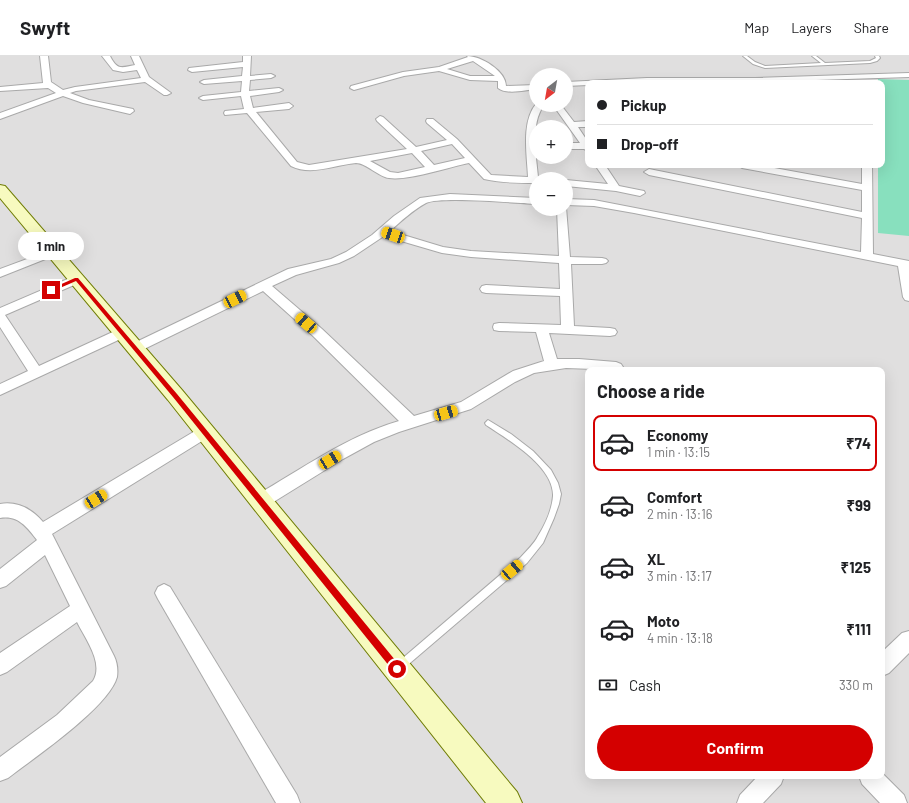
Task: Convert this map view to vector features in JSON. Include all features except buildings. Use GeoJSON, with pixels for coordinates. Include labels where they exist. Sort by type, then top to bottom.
{"type":"FeatureCollection","features":[{"type":"Feature","properties":{"kind":"main road"},"geometry":{"type":"LineString","coordinates":[[0,189],[205,432],[506,803]]}},
{"type":"Feature","properties":{"kind":"street"},"geometry":{"type":"LineString","coordinates":[[44,56],[47,83],[49,85]]}},
{"type":"Feature","properties":{"kind":"street"},"geometry":{"type":"LineString","coordinates":[[106,56],[111,67],[115,69],[139,67]]}},
{"type":"Feature","properties":{"kind":"street"},"geometry":{"type":"LineString","coordinates":[[135,56],[145,80],[151,86],[167,94]]}},
{"type":"Feature","properties":{"kind":"street"},"geometry":{"type":"LineString","coordinates":[[354,88],[403,74],[440,69],[472,57],[499,75],[501,78],[501,86],[506,89],[529,87]]}},
{"type":"Feature","properties":{"kind":"street"},"geometry":{"type":"LineString","coordinates":[[192,70],[246,60],[245,94],[249,110],[298,166],[309,168],[360,160],[454,141]]}},
{"type":"Feature","properties":{"kind":"street"},"geometry":{"type":"LineString","coordinates":[[440,69],[464,78],[501,78]]}},
{"type":"Feature","properties":{"kind":"street"},"geometry":{"type":"LineString","coordinates":[[821,80],[869,80],[909,75]]}},
{"type":"Feature","properties":{"kind":"street"},"geometry":{"type":"LineString","coordinates":[[204,82],[271,76]]}},
{"type":"Feature","properties":{"kind":"street"},"geometry":{"type":"LineString","coordinates":[[0,116],[75,89],[145,80]]}},
{"type":"Feature","properties":{"kind":"street"},"geometry":{"type":"LineString","coordinates":[[573,84],[585,83]]}},
{"type":"Feature","properties":{"kind":"street"},"geometry":{"type":"LineString","coordinates":[[0,89],[49,85],[63,93],[130,111]]}},
{"type":"Feature","properties":{"kind":"street"},"geometry":{"type":"LineString","coordinates":[[203,98],[279,90]]}},
{"type":"Feature","properties":{"kind":"street"},"geometry":{"type":"LineString","coordinates":[[228,113],[289,106]]}},
{"type":"Feature","properties":{"kind":"street"},"geometry":{"type":"LineString","coordinates":[[380,119],[433,169]]}},
{"type":"Feature","properties":{"kind":"street"},"geometry":{"type":"LineString","coordinates":[[430,120],[454,141],[491,178],[529,180]]}},
{"type":"Feature","properties":{"kind":"street"},"geometry":{"type":"LineString","coordinates":[[573,125],[585,124]]}},
{"type":"Feature","properties":{"kind":"street"},"geometry":{"type":"LineString","coordinates":[[573,126],[585,144]]}},
{"type":"Feature","properties":{"kind":"street"},"geometry":{"type":"LineString","coordinates":[[573,146],[585,147]]}},
{"type":"Feature","properties":{"kind":"street"},"geometry":{"type":"LineString","coordinates":[[360,160],[393,176],[411,174],[472,159]]}},
{"type":"Feature","properties":{"kind":"street"},"geometry":{"type":"LineString","coordinates":[[602,168],[616,188]]}},
{"type":"Feature","properties":{"kind":"street"},"geometry":{"type":"LineString","coordinates":[[758,168],[867,188]]}},
{"type":"Feature","properties":{"kind":"street"},"geometry":{"type":"LineString","coordinates":[[867,256],[868,168]]}},
{"type":"Feature","properties":{"kind":"street"},"geometry":{"type":"LineString","coordinates":[[634,210],[646,179]]}},
{"type":"Feature","properties":{"kind":"street"},"geometry":{"type":"LineString","coordinates":[[573,184],[616,188],[646,179],[867,216]]}},
{"type":"Feature","properties":{"kind":"street"},"geometry":{"type":"LineString","coordinates":[[0,390],[38,373],[129,341],[298,269],[335,261],[350,254],[424,200],[450,197],[529,201]]}},
{"type":"Feature","properties":{"kind":"street"},"geometry":{"type":"LineString","coordinates":[[573,202],[594,203],[634,210],[906,264],[909,297]]}},
{"type":"Feature","properties":{"kind":"street"},"geometry":{"type":"LineString","coordinates":[[562,216],[568,329]]}},
{"type":"Feature","properties":{"kind":"street"},"geometry":{"type":"LineString","coordinates":[[382,232],[442,250],[471,254],[602,261]]}},
{"type":"Feature","properties":{"kind":"street"},"geometry":{"type":"LineString","coordinates":[[0,273],[54,252]]}},
{"type":"Feature","properties":{"kind":"street"},"geometry":{"type":"LineString","coordinates":[[0,313],[77,279]]}},
{"type":"Feature","properties":{"kind":"street"},"geometry":{"type":"LineString","coordinates":[[263,285],[317,332],[411,423]]}},
{"type":"Feature","properties":{"kind":"street"},"geometry":{"type":"LineString","coordinates":[[486,289],[567,293]]}},
{"type":"Feature","properties":{"kind":"street"},"geometry":{"type":"LineString","coordinates":[[0,317],[38,373]]}},
{"type":"Feature","properties":{"kind":"street"},"geometry":{"type":"LineString","coordinates":[[499,327],[610,332]]}},
{"type":"Feature","properties":{"kind":"street"},"geometry":{"type":"LineString","coordinates":[[541,329],[552,364]]}},
{"type":"Feature","properties":{"kind":"street"},"geometry":{"type":"LineString","coordinates":[[261,501],[343,452],[386,431],[457,410],[471,404],[519,373],[552,364],[569,363],[616,367]]}},
{"type":"Feature","properties":{"kind":"street"},"geometry":{"type":"LineString","coordinates":[[0,580],[45,537],[205,432]]}},
{"type":"Feature","properties":{"kind":"street"},"geometry":{"type":"LineString","coordinates":[[0,511],[16,511],[37,526],[45,537],[107,663],[107,676],[100,688],[64,722],[0,770]]}},
{"type":"Feature","properties":{"kind":"street"},"geometry":{"type":"LineString","coordinates":[[164,593],[289,803]]}},
{"type":"Feature","properties":{"kind":"street"},"geometry":{"type":"LineString","coordinates":[[0,665],[81,609]]}},
{"type":"Feature","properties":{"kind":"street"},"geometry":{"type":"LineString","coordinates":[[885,663],[909,640]]}},
{"type":"Feature","properties":{"kind":"street"},"geometry":{"type":"LineString","coordinates":[[748,803],[770,779]]}},
{"type":"Feature","properties":{"kind":"street"},"geometry":{"type":"LineString","coordinates":[[873,779],[896,803]]}},
{"type":"Feature","properties":{"kind":"lane"},"geometry":{"type":"LineString","coordinates":[[745,56],[754,64],[765,67],[870,62],[876,60],[878,58],[877,56]]}},
{"type":"Feature","properties":{"kind":"lane"},"geometry":{"type":"LineString","coordinates":[[814,56],[824,64]]}},
{"type":"Feature","properties":{"kind":"lane"},"geometry":{"type":"LineString","coordinates":[[397,669],[524,560],[540,539],[552,512],[557,494],[551,477],[535,456],[488,423]]}},
{"type":"Feature","properties":{"kind":"shaded area"},"geometry":{"type":"Polygon","coordinates":[[[0,56],[909,56],[909,803],[0,803],[0,56]]]}},
{"type":"Feature","properties":{"kind":"green space"},"geometry":{"type":"Polygon","coordinates":[[[878,79],[909,80],[909,236],[878,233],[878,168],[885,168],[885,80],[878,79]]]}},
{"type":"Feature","properties":{"kind":"route"},"geometry":{"type":"LineString","coordinates":[[51,290],[77,279],[175,395],[397,669]]}}]}
